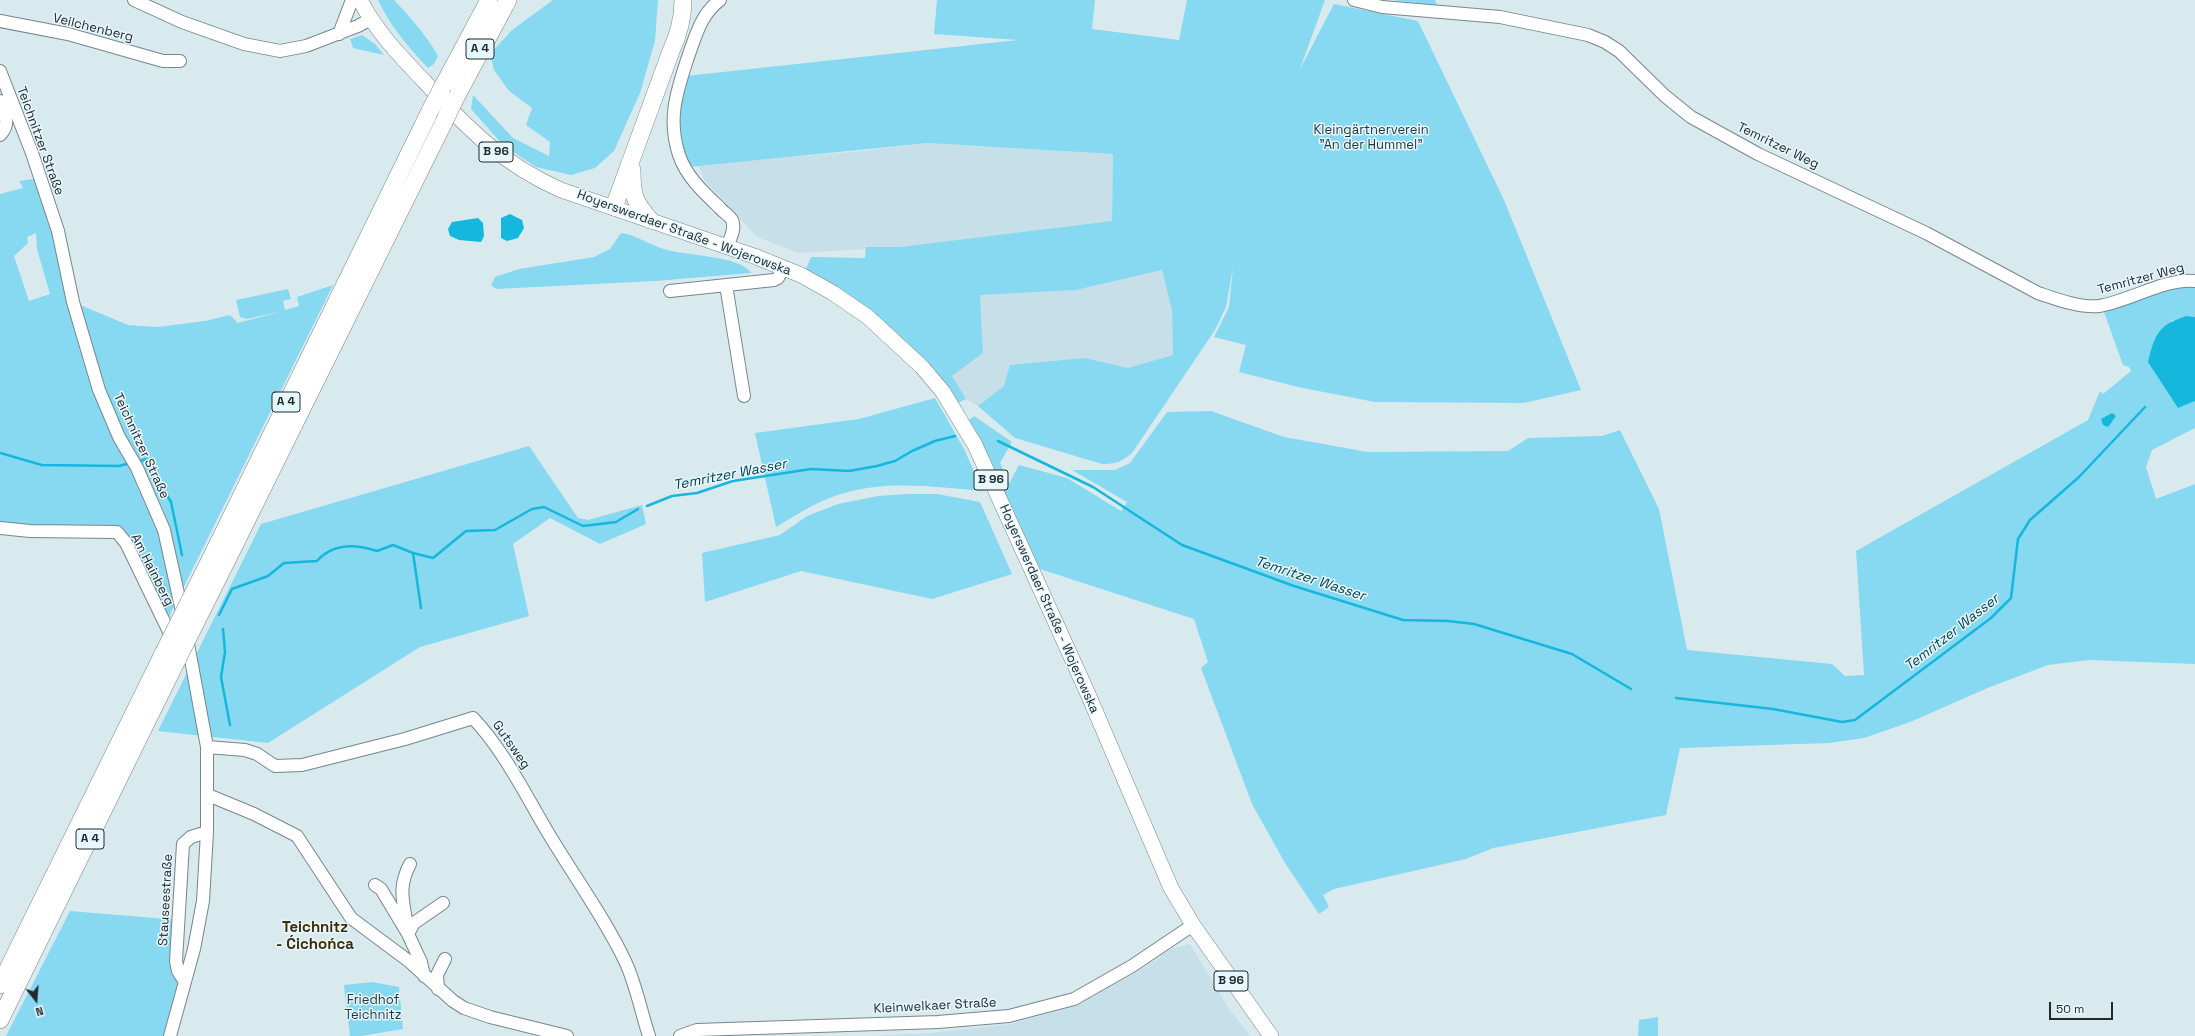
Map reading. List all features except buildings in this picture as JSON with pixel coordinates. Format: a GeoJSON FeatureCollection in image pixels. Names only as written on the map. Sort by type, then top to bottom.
{"type":"FeatureCollection","features":[{"type":"Feature","properties":{"kind":"highway","name":"A 4"},"geometry":{"type":"LineString","coordinates":[[221,555],[318,337],[360,255],[442,86],[489,0]]}},
{"type":"Feature","properties":{"kind":"highway","name":"A 4"},"geometry":{"type":"LineString","coordinates":[[0,985],[171,655],[221,555],[339,332],[455,99],[508,0]]}},
{"type":"Feature","properties":{"kind":"highway"},"geometry":{"type":"LineString","coordinates":[[671,50],[676,0]]}},
{"type":"Feature","properties":{"kind":"highway"},"geometry":{"type":"LineString","coordinates":[[614,207],[681,23],[683,0]]}},
{"type":"Feature","properties":{"kind":"highway"},"geometry":{"type":"LineString","coordinates":[[632,160],[632,192],[637,203],[650,220]]}},
{"type":"Feature","properties":{"kind":"highway","name":"A 4"},"geometry":{"type":"LineString","coordinates":[[0,1020],[171,655]]}},
{"type":"Feature","properties":{"kind":"main road","name":"Hoyerswerdaer Straße - Wojerowska"},"geometry":{"type":"LineString","coordinates":[[360,0],[371,19],[401,57],[442,101],[477,136],[505,159],[532,177],[561,190],[727,246],[784,267],[832,293],[868,316],[922,367],[951,405],[978,452],[1088,694],[1171,888],[1193,925],[1271,1036]]}},
{"type":"Feature","properties":{"kind":"street"},"geometry":{"type":"LineString","coordinates":[[134,0],[182,22],[265,49],[280,51],[306,46],[339,34],[371,19]]}},
{"type":"Feature","properties":{"kind":"street"},"geometry":{"type":"LineString","coordinates":[[339,34],[352,0]]}},
{"type":"Feature","properties":{"kind":"street"},"geometry":{"type":"LineString","coordinates":[[720,0],[709,11],[698,28],[674,103],[673,123],[676,142],[684,167],[697,185],[732,220],[733,232],[727,246]]}},
{"type":"Feature","properties":{"kind":"street","name":"Temritzer Weg"},"geometry":{"type":"LineString","coordinates":[[1354,0],[1402,10],[1500,17],[1588,35],[1605,42],[1619,51],[1665,96],[1691,117],[1758,154],[1926,233],[2044,295],[2062,301],[2098,306],[2179,281],[2195,281]]}},
{"type":"Feature","properties":{"kind":"street","name":"Veilchenberg"},"geometry":{"type":"LineString","coordinates":[[0,21],[68,34],[163,61],[180,60]]}},
{"type":"Feature","properties":{"kind":"street","name":"Teichnitzer Straße"},"geometry":{"type":"LineString","coordinates":[[0,71],[32,153],[58,231],[73,302],[99,390],[117,432],[140,475],[164,530],[196,681],[207,747]]}},
{"type":"Feature","properties":{"kind":"street","name":"Teichnitzer Straße"},"geometry":{"type":"LineString","coordinates":[[0,101],[7,120],[5,130],[0,135]]}},
{"type":"Feature","properties":{"kind":"street"},"geometry":{"type":"LineString","coordinates":[[670,291],[774,280],[778,278],[784,267]]}},
{"type":"Feature","properties":{"kind":"street"},"geometry":{"type":"LineString","coordinates":[[726,285],[744,396]]}},
{"type":"Feature","properties":{"kind":"street","name":"Am Hainberg"},"geometry":{"type":"LineString","coordinates":[[0,528],[30,531],[117,532],[126,543],[165,625],[196,681]]}},
{"type":"Feature","properties":{"kind":"street","name":"Gutsweg"},"geometry":{"type":"LineString","coordinates":[[207,747],[245,750],[257,754],[275,766],[302,765],[405,739],[473,718],[483,728],[521,783],[557,848],[609,928],[626,963],[649,1036]]}},
{"type":"Feature","properties":{"kind":"street"},"geometry":{"type":"LineString","coordinates":[[170,1036],[194,949],[203,901],[208,794],[207,747]]}},
{"type":"Feature","properties":{"kind":"street"},"geometry":{"type":"LineString","coordinates":[[208,794],[254,814],[296,836],[351,918],[410,962],[438,989],[464,1008],[515,1024],[567,1036]]}},
{"type":"Feature","properties":{"kind":"street","name":"Stauseestraße"},"geometry":{"type":"LineString","coordinates":[[185,982],[178,971],[176,961],[183,844],[191,837],[207,832]]}},
{"type":"Feature","properties":{"kind":"street"},"geometry":{"type":"LineString","coordinates":[[408,934],[401,889],[403,877],[410,864]]}},
{"type":"Feature","properties":{"kind":"street"},"geometry":{"type":"LineString","coordinates":[[375,885],[385,895],[408,934],[421,962],[424,976]]}},
{"type":"Feature","properties":{"kind":"street"},"geometry":{"type":"LineString","coordinates":[[385,895],[401,889]]}},
{"type":"Feature","properties":{"kind":"street"},"geometry":{"type":"LineString","coordinates":[[408,934],[414,923],[444,903]]}},
{"type":"Feature","properties":{"kind":"street","name":"Kleinwelkaer Straße"},"geometry":{"type":"LineString","coordinates":[[680,1036],[696,1030],[938,1022],[1009,1016],[1074,999],[1132,966],[1193,925]]}},
{"type":"Feature","properties":{"kind":"street"},"geometry":{"type":"LineString","coordinates":[[438,989],[437,975],[445,959]]}},
{"type":"Feature","properties":{"kind":"shaded area"},"geometry":{"type":"Polygon","coordinates":[[[928,143],[1113,154],[1112,221],[900,247],[798,253],[757,237],[704,180],[698,165],[851,152],[928,143]]]}},
{"type":"Feature","properties":{"kind":"shaded area"},"geometry":{"type":"Polygon","coordinates":[[[510,214],[522,220],[524,228],[518,238],[507,241],[501,238],[501,218],[510,214]]]}},
{"type":"Feature","properties":{"kind":"shaded area"},"geometry":{"type":"Polygon","coordinates":[[[478,218],[483,223],[484,236],[481,242],[459,240],[450,236],[448,229],[452,222],[478,218]]]}},
{"type":"Feature","properties":{"kind":"shaded area"},"geometry":{"type":"Polygon","coordinates":[[[1162,270],[1172,311],[1173,355],[1128,368],[1085,358],[1004,386],[978,406],[966,399],[952,376],[983,353],[980,295],[1076,290],[1162,270]]]}},
{"type":"Feature","properties":{"kind":"shaded area"},"geometry":{"type":"Polygon","coordinates":[[[2186,316],[2195,317],[2195,401],[2178,408],[2148,362],[2153,344],[2159,332],[2169,323],[2186,316]]]}},
{"type":"Feature","properties":{"kind":"shaded area"},"geometry":{"type":"Polygon","coordinates":[[[2112,413],[2116,416],[2108,427],[2103,425],[2101,419],[2112,413]]]}},
{"type":"Feature","properties":{"kind":"shaded area"},"geometry":{"type":"Polygon","coordinates":[[[1190,944],[1229,1009],[1250,1036],[869,1036],[929,1033],[1010,1024],[1076,1006],[1147,966],[1171,949],[1190,944]]]}},
{"type":"Feature","properties":{"kind":"green space"},"geometry":{"type":"Polygon","coordinates":[[[378,0],[394,0],[412,20],[429,41],[438,56],[434,64],[428,68],[414,53],[394,28],[378,0]]]}},
{"type":"Feature","properties":{"kind":"green space"},"geometry":{"type":"Polygon","coordinates":[[[553,0],[658,0],[655,41],[640,93],[614,151],[595,168],[571,175],[536,167],[503,145],[471,109],[473,95],[513,138],[549,156],[550,142],[526,125],[532,108],[509,91],[494,70],[490,54],[512,30],[553,0]]]}},
{"type":"Feature","properties":{"kind":"green space","name":"Kleingärtnerverein \"An der Hummel\""},"geometry":{"type":"Polygon","coordinates":[[[937,0],[1095,0],[1092,29],[1179,40],[1187,0],[1325,0],[1300,69],[1334,4],[1418,21],[1504,200],[1581,390],[1524,403],[1375,402],[1298,387],[1239,372],[1246,345],[1214,337],[1229,307],[1233,267],[1226,307],[1215,330],[1132,453],[1118,462],[1102,464],[1015,438],[978,406],[1004,386],[1010,365],[1085,358],[1128,368],[1173,355],[1172,311],[1162,270],[1076,290],[980,295],[983,353],[952,376],[966,399],[958,403],[805,271],[811,257],[865,258],[866,247],[900,247],[1112,221],[1113,154],[928,143],[688,167],[676,124],[686,76],[1018,40],[934,34],[937,0]]]}},
{"type":"Feature","properties":{"kind":"green space"},"geometry":{"type":"Polygon","coordinates":[[[1395,0],[1435,0],[1437,5],[1399,1],[1395,0]]]}},
{"type":"Feature","properties":{"kind":"green space"},"geometry":{"type":"Polygon","coordinates":[[[362,35],[375,44],[384,55],[353,48],[350,39],[362,35]]]}},
{"type":"Feature","properties":{"kind":"green space"},"geometry":{"type":"Polygon","coordinates":[[[40,178],[73,302],[128,325],[158,327],[205,321],[230,315],[238,323],[282,311],[247,319],[240,317],[236,300],[288,289],[291,299],[283,301],[285,310],[299,306],[297,297],[333,285],[165,625],[117,532],[0,528],[0,194],[23,188],[19,181],[40,178]],[[36,233],[27,237],[28,243],[14,256],[29,301],[50,294],[37,249],[36,233]]]}},
{"type":"Feature","properties":{"kind":"green space"},"geometry":{"type":"Polygon","coordinates":[[[621,233],[664,249],[724,259],[745,267],[751,273],[655,281],[496,289],[491,285],[495,277],[519,269],[594,257],[610,249],[621,233]]]}},
{"type":"Feature","properties":{"kind":"green space"},"geometry":{"type":"Polygon","coordinates":[[[2188,285],[2195,287],[2195,317],[2186,316],[2171,321],[2178,408],[2195,401],[2195,428],[2152,450],[2146,467],[2156,499],[2195,484],[2195,664],[2089,660],[2048,665],[1990,687],[1910,722],[1864,738],[1829,743],[1680,748],[1666,815],[1493,848],[1466,859],[1334,889],[1323,895],[1329,907],[1319,914],[1285,863],[1252,804],[1201,668],[1208,662],[1194,619],[1040,569],[969,420],[974,416],[1012,442],[1000,463],[1009,484],[1019,465],[1067,478],[1121,511],[1127,502],[1072,470],[1115,470],[1130,463],[1167,412],[1211,411],[1284,437],[1368,452],[1508,451],[1528,438],[1602,436],[1620,430],[1659,509],[1687,650],[1832,664],[1845,676],[1864,675],[1856,551],[2088,420],[2100,391],[2103,394],[2131,371],[2129,367],[2123,365],[2104,312],[2108,308],[2188,285]]]}},
{"type":"Feature","properties":{"kind":"green space"},"geometry":{"type":"Polygon","coordinates":[[[935,398],[964,449],[983,491],[927,486],[871,487],[827,499],[776,527],[755,433],[859,419],[935,398]]]}},
{"type":"Feature","properties":{"kind":"green space"},"geometry":{"type":"Polygon","coordinates":[[[529,446],[578,518],[588,520],[642,505],[646,524],[600,544],[550,518],[513,544],[529,616],[420,647],[268,743],[158,731],[261,524],[529,446]]]}},
{"type":"Feature","properties":{"kind":"green space"},"geometry":{"type":"Polygon","coordinates":[[[937,494],[980,502],[1012,574],[932,599],[801,571],[705,602],[702,553],[780,535],[807,516],[838,504],[878,496],[937,494]]]}},
{"type":"Feature","properties":{"kind":"green space"},"geometry":{"type":"Polygon","coordinates":[[[70,911],[178,920],[176,961],[185,982],[164,1036],[6,1036],[70,911]]]}},
{"type":"Feature","properties":{"kind":"green space","name":"Friedhof Teichnitz"},"geometry":{"type":"Polygon","coordinates":[[[372,982],[399,987],[403,1029],[361,1036],[350,1036],[344,985],[372,982]]]}},
{"type":"Feature","properties":{"kind":"green space"},"geometry":{"type":"Polygon","coordinates":[[[1658,1017],[1658,1036],[1638,1036],[1639,1020],[1658,1017]]]}},
{"type":"Feature","properties":{"kind":"waterway","name":"Temritzer Wasser"},"geometry":{"type":"LineString","coordinates":[[1676,698],[1773,709],[1842,722],[1855,720],[1991,618],[2011,598],[2018,539],[2030,520],[2079,477],[2145,407]]}},
{"type":"Feature","properties":{"kind":"waterway","name":"Temritzer Wasser"},"geometry":{"type":"LineString","coordinates":[[647,506],[672,496],[697,493],[733,481],[811,469],[849,471],[877,466],[895,461],[912,451],[935,441],[955,436]]}},
{"type":"Feature","properties":{"kind":"waterway","name":"Temritzer Wasser"},"geometry":{"type":"LineString","coordinates":[[998,441],[1093,487],[1182,545],[1294,586],[1403,620],[1448,621],[1474,624],[1572,654],[1631,689]]}},
{"type":"Feature","properties":{"kind":"waterway","name":"Temritzer Wasser"},"geometry":{"type":"LineString","coordinates":[[0,453],[42,465],[119,466],[130,463]]}},
{"type":"Feature","properties":{"kind":"waterway","name":"Temritzer Wasser"},"geometry":{"type":"LineString","coordinates":[[137,462],[147,459],[156,469],[161,485],[171,502],[182,555]]}},
{"type":"Feature","properties":{"kind":"waterway","name":"Temritzer Wasser"},"geometry":{"type":"LineString","coordinates":[[219,615],[232,589],[268,576],[284,563],[317,561],[323,555],[337,548],[353,546],[377,551],[393,545],[413,553],[433,558],[466,531],[495,530],[532,509],[544,507],[583,526],[616,522],[638,509]]}},
{"type":"Feature","properties":{"kind":"waterway"},"geometry":{"type":"LineString","coordinates":[[413,553],[421,608]]}},
{"type":"Feature","properties":{"kind":"waterway"},"geometry":{"type":"LineString","coordinates":[[223,629],[225,652],[221,677],[230,725]]}},
{"type":"Feature","properties":{"kind":"district","name":"Teichnitz - Ćichońca"},"geometry":{"type":"Point","coordinates":[315,936]}}]}
